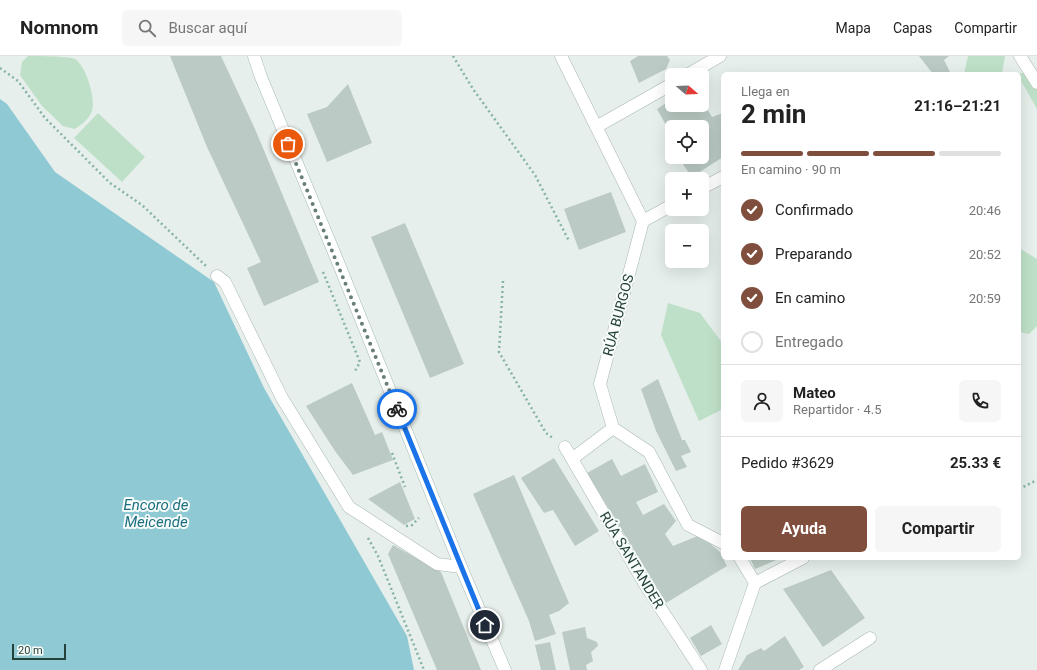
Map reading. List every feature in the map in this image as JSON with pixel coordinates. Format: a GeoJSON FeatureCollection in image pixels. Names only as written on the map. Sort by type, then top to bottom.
{"type":"FeatureCollection","features":[{"type":"Feature","properties":{"kind":"street"},"geometry":{"type":"LineString","coordinates":[[254,56],[261,77],[341,269],[461,567],[505,670]]}},
{"type":"Feature","properties":{"kind":"street"},"geometry":{"type":"LineString","coordinates":[[561,56],[643,221],[665,209]]}},
{"type":"Feature","properties":{"kind":"street"},"geometry":{"type":"LineString","coordinates":[[699,68],[720,56]]}},
{"type":"Feature","properties":{"kind":"street"},"geometry":{"type":"LineString","coordinates":[[1020,56],[1037,84]]}},
{"type":"Feature","properties":{"kind":"street"},"geometry":{"type":"LineString","coordinates":[[596,127],[665,88]]}},
{"type":"Feature","properties":{"kind":"street"},"geometry":{"type":"LineString","coordinates":[[709,184],[721,178]]}},
{"type":"Feature","properties":{"kind":"street","name":"RÚA BURGOS"},"geometry":{"type":"LineString","coordinates":[[613,428],[600,384],[643,221]]}},
{"type":"Feature","properties":{"kind":"street"},"geometry":{"type":"LineString","coordinates":[[217,276],[225,282],[282,398],[349,507],[407,546],[437,564],[461,567]]}},
{"type":"Feature","properties":{"kind":"street"},"geometry":{"type":"LineString","coordinates":[[572,459],[613,428],[649,452],[688,525],[721,542]]}},
{"type":"Feature","properties":{"kind":"street","name":"RÚA SANTANDER"},"geometry":{"type":"LineString","coordinates":[[565,447],[646,586],[701,670]]}},
{"type":"Feature","properties":{"kind":"street"},"geometry":{"type":"LineString","coordinates":[[741,560],[755,583]]}},
{"type":"Feature","properties":{"kind":"street"},"geometry":{"type":"LineString","coordinates":[[725,670],[755,583],[799,560]]}},
{"type":"Feature","properties":{"kind":"street"},"geometry":{"type":"LineString","coordinates":[[820,670],[870,638]]}},
{"type":"Feature","properties":{"kind":"path"},"geometry":{"type":"LineString","coordinates":[[454,56],[473,89],[535,175],[569,241]]}},
{"type":"Feature","properties":{"kind":"path"},"geometry":{"type":"LineString","coordinates":[[0,68],[18,81],[45,118],[110,183],[142,205],[217,276]]}},
{"type":"Feature","properties":{"kind":"path"},"geometry":{"type":"LineString","coordinates":[[323,272],[360,362],[354,373]]}},
{"type":"Feature","properties":{"kind":"path"},"geometry":{"type":"LineString","coordinates":[[503,281],[499,352],[546,433],[565,447]]}},
{"type":"Feature","properties":{"kind":"path"},"geometry":{"type":"LineString","coordinates":[[392,453],[405,487]]}},
{"type":"Feature","properties":{"kind":"path"},"geometry":{"type":"LineString","coordinates":[[1021,488],[1037,480]]}},
{"type":"Feature","properties":{"kind":"path"},"geometry":{"type":"LineString","coordinates":[[404,526],[412,525],[419,518]]}},
{"type":"Feature","properties":{"kind":"path"},"geometry":{"type":"LineString","coordinates":[[364,532],[378,556],[424,670]]}},
{"type":"Feature","properties":{"kind":"green space"},"geometry":{"type":"Polygon","coordinates":[[[28,56],[71,58],[75,59],[83,68],[89,83],[93,98],[93,105],[89,116],[75,129],[63,126],[42,106],[20,75],[22,62],[28,56]]]}},
{"type":"Feature","properties":{"kind":"green space"},"geometry":{"type":"Polygon","coordinates":[[[968,56],[1005,56],[1002,72],[964,72],[968,56]]]}},
{"type":"Feature","properties":{"kind":"green space"},"geometry":{"type":"Polygon","coordinates":[[[1037,71],[1037,109],[1021,81],[1021,73],[1037,71]]]}},
{"type":"Feature","properties":{"kind":"green space"},"geometry":{"type":"Polygon","coordinates":[[[98,113],[145,157],[122,182],[74,138],[98,113]]]}},
{"type":"Feature","properties":{"kind":"green space"},"geometry":{"type":"Polygon","coordinates":[[[1021,249],[1037,259],[1037,326],[1029,334],[1021,332],[1021,249]]]}},
{"type":"Feature","properties":{"kind":"green space"},"geometry":{"type":"Polygon","coordinates":[[[668,303],[700,313],[721,341],[721,410],[699,421],[661,335],[668,303]]]}},
{"type":"Feature","properties":{"kind":"water","name":"Encoro de Meicende"},"geometry":{"type":"Polygon","coordinates":[[[0,99],[7,104],[55,172],[214,282],[264,388],[407,636],[414,670],[0,670],[0,99]]]}},
{"type":"Feature","properties":{"kind":"building"},"geometry":{"type":"Polygon","coordinates":[[[170,56],[221,56],[255,129],[319,282],[264,306],[247,268],[261,262],[207,147],[170,56]]]}},
{"type":"Feature","properties":{"kind":"building"},"geometry":{"type":"Polygon","coordinates":[[[638,56],[667,56],[670,60],[665,70],[639,83],[630,61],[638,56]]]}},
{"type":"Feature","properties":{"kind":"building"},"geometry":{"type":"Polygon","coordinates":[[[919,56],[949,56],[944,60],[950,72],[931,72],[919,56]]]}},
{"type":"Feature","properties":{"kind":"building"},"geometry":{"type":"Polygon","coordinates":[[[348,84],[372,143],[327,162],[307,114],[327,107],[348,84]]]}},
{"type":"Feature","properties":{"kind":"building"},"geometry":{"type":"Polygon","coordinates":[[[665,104],[665,112],[709,112],[712,117],[721,114],[721,158],[700,172],[688,172],[683,164],[709,164],[709,120],[665,120],[665,123],[657,109],[665,104]]]}},
{"type":"Feature","properties":{"kind":"building"},"geometry":{"type":"Polygon","coordinates":[[[611,192],[626,232],[579,250],[564,209],[611,192]]]}},
{"type":"Feature","properties":{"kind":"building"},"geometry":{"type":"Polygon","coordinates":[[[405,223],[464,364],[430,378],[371,237],[405,223]]]}},
{"type":"Feature","properties":{"kind":"building"},"geometry":{"type":"Polygon","coordinates":[[[658,379],[682,440],[685,440],[691,452],[681,456],[687,467],[676,471],[656,431],[641,389],[658,379]]]}},
{"type":"Feature","properties":{"kind":"building"},"geometry":{"type":"Polygon","coordinates":[[[352,383],[375,435],[382,432],[393,460],[353,475],[335,451],[306,406],[352,383]]]}},
{"type":"Feature","properties":{"kind":"building"},"geometry":{"type":"Polygon","coordinates":[[[554,458],[599,531],[575,546],[553,510],[544,513],[521,478],[554,458]]]}},
{"type":"Feature","properties":{"kind":"building"},"geometry":{"type":"Polygon","coordinates":[[[612,459],[621,476],[645,464],[658,492],[636,502],[643,515],[664,504],[676,521],[665,534],[673,546],[700,535],[720,552],[721,560],[724,560],[727,566],[666,603],[587,473],[612,459]]]}},
{"type":"Feature","properties":{"kind":"building"},"geometry":{"type":"Polygon","coordinates":[[[514,475],[569,603],[559,611],[549,615],[556,634],[535,641],[529,621],[473,494],[514,475]]]}},
{"type":"Feature","properties":{"kind":"building"},"geometry":{"type":"Polygon","coordinates":[[[400,482],[415,519],[404,525],[368,499],[400,482]]]}},
{"type":"Feature","properties":{"kind":"building"},"geometry":{"type":"Polygon","coordinates":[[[393,545],[441,572],[481,670],[437,670],[388,554],[393,545]]]}},
{"type":"Feature","properties":{"kind":"building"},"geometry":{"type":"Polygon","coordinates":[[[751,560],[776,560],[755,569],[751,560]]]}},
{"type":"Feature","properties":{"kind":"building"},"geometry":{"type":"Polygon","coordinates":[[[831,570],[865,618],[823,647],[783,589],[831,570]]]}},
{"type":"Feature","properties":{"kind":"building"},"geometry":{"type":"Polygon","coordinates":[[[711,625],[722,644],[701,656],[690,638],[711,625]]]}},
{"type":"Feature","properties":{"kind":"building"},"geometry":{"type":"Polygon","coordinates":[[[585,627],[587,638],[597,642],[598,646],[591,652],[593,661],[586,665],[587,670],[570,670],[562,632],[585,627]]]}},
{"type":"Feature","properties":{"kind":"building"},"geometry":{"type":"Polygon","coordinates":[[[785,636],[804,667],[799,670],[738,670],[747,655],[761,648],[764,651],[785,636]]]}},
{"type":"Feature","properties":{"kind":"building"},"geometry":{"type":"Polygon","coordinates":[[[550,642],[556,670],[541,670],[535,645],[550,642]]]}},
{"type":"Feature","properties":{"kind":"way so far"},"geometry":{"type":"LineString","coordinates":[[288,144],[338,262],[397,409]]}},
{"type":"Feature","properties":{"kind":"route"},"geometry":{"type":"LineString","coordinates":[[397,409],[485,625]]}}]}
